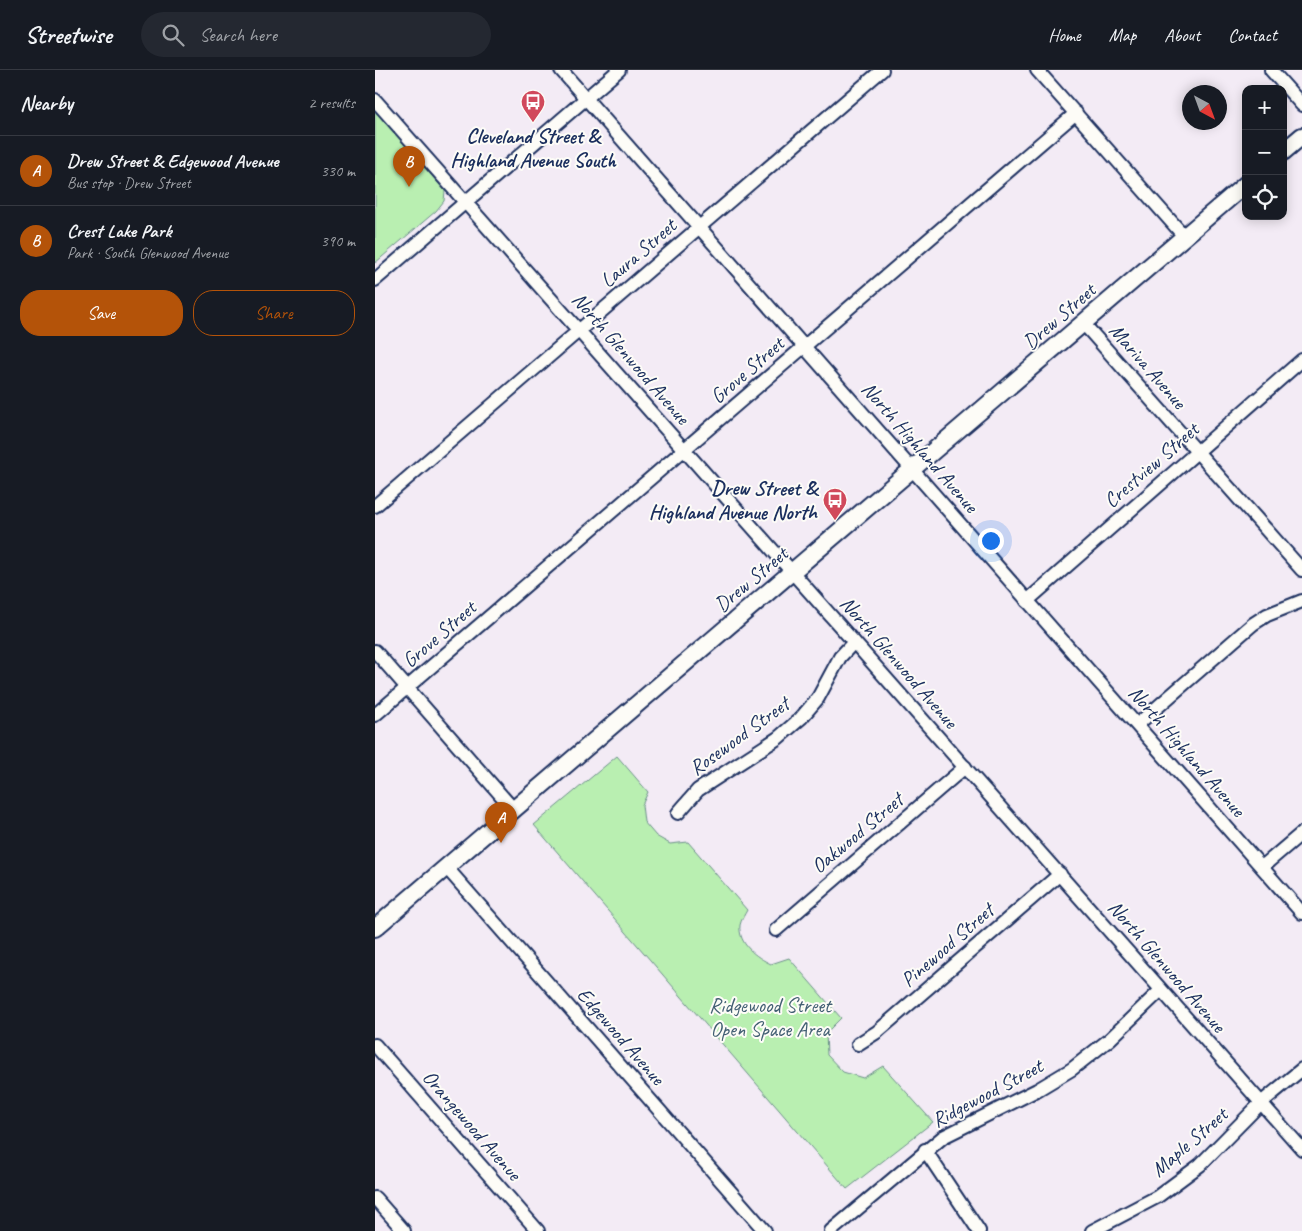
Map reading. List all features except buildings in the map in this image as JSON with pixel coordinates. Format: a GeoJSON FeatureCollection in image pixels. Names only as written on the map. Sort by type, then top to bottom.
{"type":"FeatureCollection","features":[{"type":"Feature","properties":{"kind":"main road"},"geometry":{"type":"LineString","coordinates":[[1287,149],[1302,136]]}},
{"type":"Feature","properties":{"kind":"main road","name":"Drew Street"},"geometry":{"type":"LineString","coordinates":[[375,928],[1242,187]]}},
{"type":"Feature","properties":{"kind":"street","name":"North Highland Avenue"},"geometry":{"type":"LineString","coordinates":[[561,70],[1027,601],[1138,724],[1302,913]]}},
{"type":"Feature","properties":{"kind":"street"},"geometry":{"type":"LineString","coordinates":[[375,280],[619,70]]}},
{"type":"Feature","properties":{"kind":"street","name":"Laura Street"},"geometry":{"type":"LineString","coordinates":[[375,506],[882,70]]}},
{"type":"Feature","properties":{"kind":"street"},"geometry":{"type":"LineString","coordinates":[[1037,70],[1184,236]]}},
{"type":"Feature","properties":{"kind":"street"},"geometry":{"type":"LineString","coordinates":[[1271,70],[1302,106]]}},
{"type":"Feature","properties":{"kind":"street","name":"North Glenwood Avenue"},"geometry":{"type":"LineString","coordinates":[[375,100],[580,329],[1302,1149]]}},
{"type":"Feature","properties":{"kind":"street","name":"Grove Street"},"geometry":{"type":"LineString","coordinates":[[375,715],[1076,113]]}},
{"type":"Feature","properties":{"kind":"street","name":"Mariva Avenue"},"geometry":{"type":"LineString","coordinates":[[1083,322],[1302,570]]}},
{"type":"Feature","properties":{"kind":"street","name":"Crestview Street"},"geometry":{"type":"LineString","coordinates":[[1027,601],[1302,360]]}},
{"type":"Feature","properties":{"kind":"street"},"geometry":{"type":"LineString","coordinates":[[1138,724],[1253,624],[1267,615],[1302,601]]}},
{"type":"Feature","properties":{"kind":"street","name":"Rosewood Street"},"geometry":{"type":"LineString","coordinates":[[678,813],[698,790],[778,738],[801,718],[818,698],[840,657],[854,642]]}},
{"type":"Feature","properties":{"kind":"street"},"geometry":{"type":"LineString","coordinates":[[375,652],[514,810]]}},
{"type":"Feature","properties":{"kind":"street","name":"Oakwood Street"},"geometry":{"type":"LineString","coordinates":[[776,930],[965,767]]}},
{"type":"Feature","properties":{"kind":"street"},"geometry":{"type":"LineString","coordinates":[[1262,867],[1302,833]]}},
{"type":"Feature","properties":{"kind":"street","name":"Edgewood Avenue"},"geometry":{"type":"LineString","coordinates":[[446,868],[765,1231]]}},
{"type":"Feature","properties":{"kind":"street","name":"Pinewood Street"},"geometry":{"type":"LineString","coordinates":[[858,1044],[877,1032],[1059,874]]}},
{"type":"Feature","properties":{"kind":"street","name":"Ridgewood Street"},"geometry":{"type":"LineString","coordinates":[[831,1231],[925,1150],[943,1138],[1037,1090],[1072,1069],[1110,1039],[1161,990]]}},
{"type":"Feature","properties":{"kind":"street","name":"Orangewood Avenue"},"geometry":{"type":"LineString","coordinates":[[375,1044],[538,1231]]}},
{"type":"Feature","properties":{"kind":"street","name":"Maple Street"},"geometry":{"type":"LineString","coordinates":[[1092,1231],[1157,1197],[1200,1165],[1261,1103],[1302,1069]]}},
{"type":"Feature","properties":{"kind":"street"},"geometry":{"type":"LineString","coordinates":[[925,1150],[979,1231]]}},
{"type":"Feature","properties":{"kind":"street"},"geometry":{"type":"LineString","coordinates":[[375,1198],[404,1231]]}},
{"type":"Feature","properties":{"kind":"green space"},"geometry":{"type":"Polygon","coordinates":[[[375,110],[445,191],[444,201],[436,211],[375,263],[375,110]]]}},
{"type":"Feature","properties":{"kind":"green space","name":"Ridgewood Street Open Space Area"},"geometry":{"type":"Polygon","coordinates":[[[617,756],[648,792],[642,805],[644,822],[656,836],[670,844],[688,842],[747,910],[740,925],[740,932],[749,949],[771,964],[789,958],[841,1018],[826,1033],[827,1055],[843,1072],[863,1078],[883,1066],[933,1122],[847,1189],[534,825],[617,756]]]}},
{"type":"Feature","properties":{"kind":"place","name":"Cleveland Street & Highland Avenue South"},"geometry":{"type":"Point","coordinates":[533,123]}},
{"type":"Feature","properties":{"kind":"place","name":"Crest Lake Park"},"geometry":{"type":"Point","coordinates":[409,187]}},
{"type":"Feature","properties":{"kind":"place","name":"Drew Street & Highland Avenue North"},"geometry":{"type":"Point","coordinates":[835,521]}},
{"type":"Feature","properties":{"kind":"place","name":"Drew Street & Edgewood Avenue"},"geometry":{"type":"Point","coordinates":[501,843]}}]}
